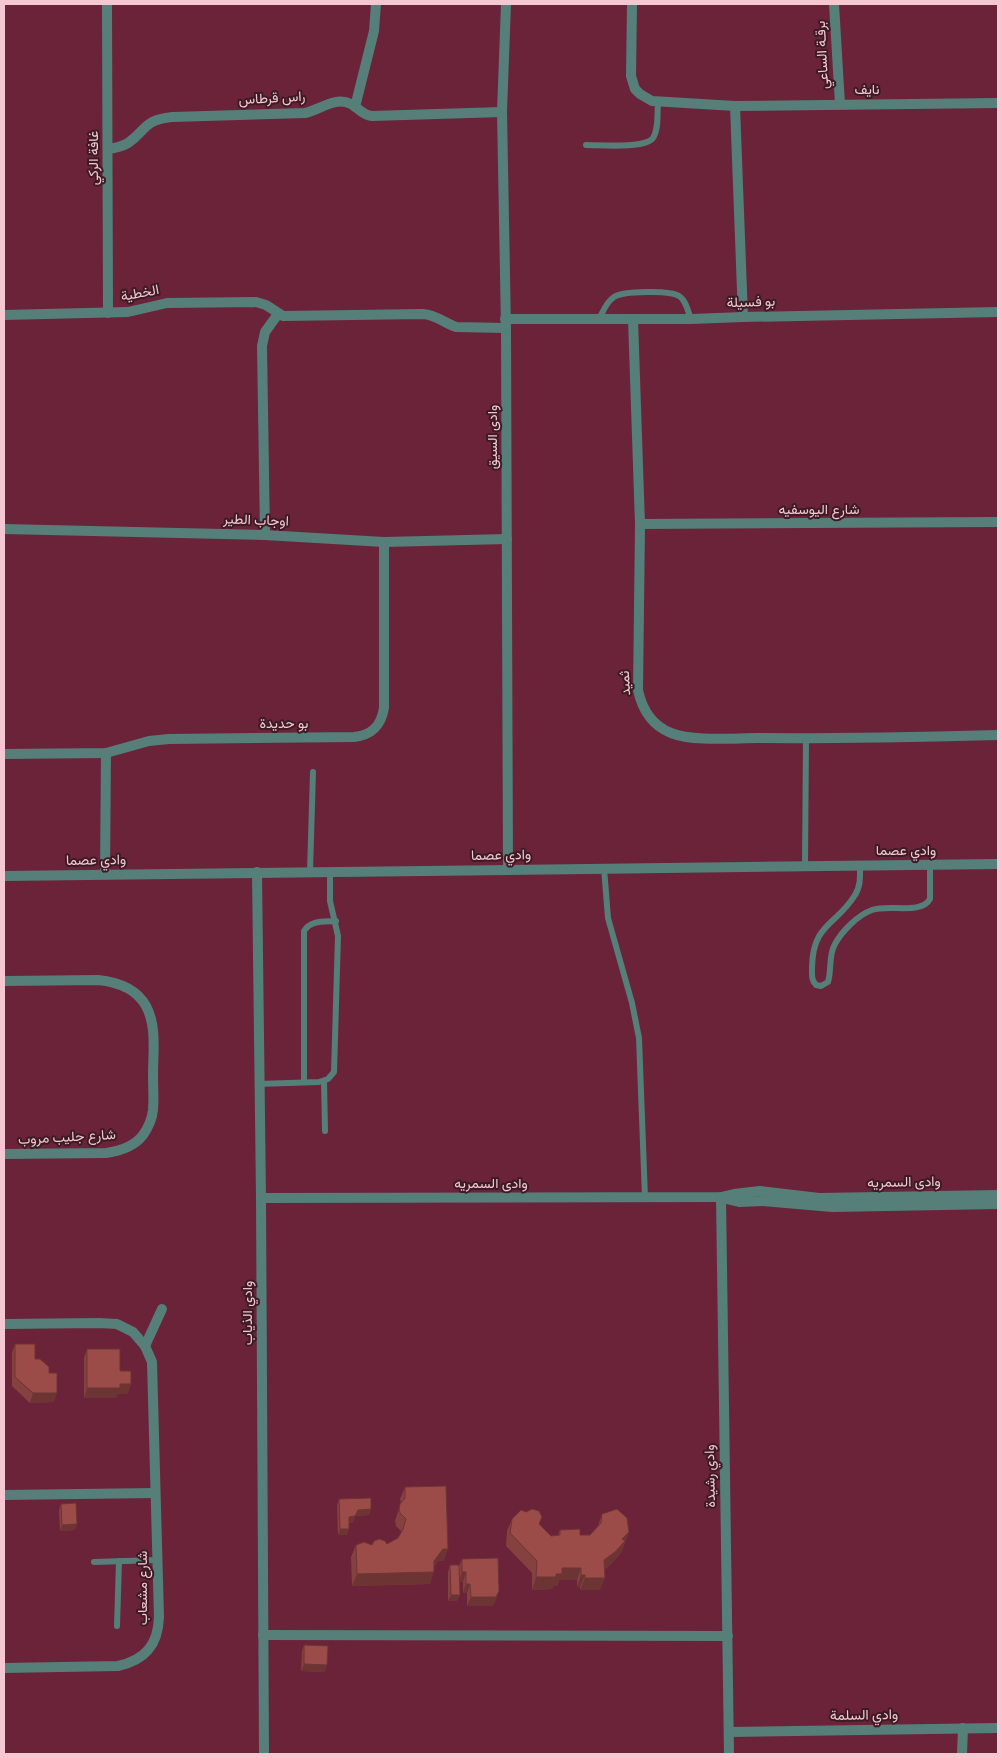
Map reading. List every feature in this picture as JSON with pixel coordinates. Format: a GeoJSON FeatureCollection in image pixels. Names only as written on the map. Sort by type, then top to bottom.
{"type":"FeatureCollection","features":[{"type":"Feature","properties":{"kind":"street","name":"غافة الركي"},"geometry":{"type":"LineString","coordinates":[[107,4],[108,313]]}},
{"type":"Feature","properties":{"kind":"street"},"geometry":{"type":"LineString","coordinates":[[355,107],[374,31],[376,4]]}},
{"type":"Feature","properties":{"kind":"street","name":"وادى السيق"},"geometry":{"type":"LineString","coordinates":[[506,4],[502,112],[506,324],[508,869]]}},
{"type":"Feature","properties":{"kind":"street","name":"نايف"},"geometry":{"type":"LineString","coordinates":[[632,4],[632,83],[645,98],[658,103],[735,106],[998,103]]}},
{"type":"Feature","properties":{"kind":"street","name":"برقـة الساعي"},"geometry":{"type":"LineString","coordinates":[[834,4],[840,104]]}},
{"type":"Feature","properties":{"kind":"street","name":"راس قرطاس"},"geometry":{"type":"LineString","coordinates":[[108,149],[128,143],[149,123],[162,118],[305,114],[325,104],[338,102],[347,103],[362,113],[372,116],[502,112]]}},
{"type":"Feature","properties":{"kind":"street"},"geometry":{"type":"LineString","coordinates":[[735,106],[743,317]]}},
{"type":"Feature","properties":{"kind":"street","name":"الخطية"},"geometry":{"type":"LineString","coordinates":[[4,315],[134,312],[167,303],[256,302],[266,305],[278,314],[288,317],[423,314],[438,317],[449,325],[456,327],[506,324]]}},
{"type":"Feature","properties":{"kind":"street","name":"بو فسيلة"},"geometry":{"type":"LineString","coordinates":[[506,324],[633,319],[998,312]]}},
{"type":"Feature","properties":{"kind":"street"},"geometry":{"type":"LineString","coordinates":[[265,535],[262,346],[268,325],[278,314]]}},
{"type":"Feature","properties":{"kind":"street","name":"ثميد"},"geometry":{"type":"LineString","coordinates":[[633,319],[640,524],[638,690],[641,703],[647,715],[662,729],[691,737],[998,736]]}},
{"type":"Feature","properties":{"kind":"street","name":"شارع اليوسفيه"},"geometry":{"type":"LineString","coordinates":[[640,524],[998,522]]}},
{"type":"Feature","properties":{"kind":"street","name":"اوجاب الطير"},"geometry":{"type":"LineString","coordinates":[[4,529],[265,535],[384,542],[507,539]]}},
{"type":"Feature","properties":{"kind":"street","name":"بو حديدة"},"geometry":{"type":"LineString","coordinates":[[4,754],[106,753],[149,741],[169,739],[354,737],[368,734],[374,730],[382,718],[384,708],[384,542]]}},
{"type":"Feature","properties":{"kind":"street"},"geometry":{"type":"LineString","coordinates":[[105,874],[106,753]]}},
{"type":"Feature","properties":{"kind":"street","name":"وادي عصما"},"geometry":{"type":"LineString","coordinates":[[4,876],[998,864]]}},
{"type":"Feature","properties":{"kind":"street","name":"وادي الذياب"},"geometry":{"type":"LineString","coordinates":[[257,872],[264,1754]]}},
{"type":"Feature","properties":{"kind":"street","name":"شارع جليب مروب"},"geometry":{"type":"LineString","coordinates":[[4,981],[112,981],[126,986],[138,995],[146,1006],[152,1020],[153,1034],[152,1111],[149,1124],[142,1136],[132,1145],[119,1151],[106,1153],[4,1154]]}},
{"type":"Feature","properties":{"kind":"street","name":"وادى السمريه"},"geometry":{"type":"LineString","coordinates":[[261,1198],[721,1197],[760,1191],[819,1198],[998,1195]]}},
{"type":"Feature","properties":{"kind":"street","name":"وادى السمريه"},"geometry":{"type":"LineString","coordinates":[[721,1197],[739,1202],[763,1201],[832,1207],[998,1204]]}},
{"type":"Feature","properties":{"kind":"street","name":"وادي رشيدة"},"geometry":{"type":"LineString","coordinates":[[721,1197],[729,1754]]}},
{"type":"Feature","properties":{"kind":"street"},"geometry":{"type":"LineString","coordinates":[[145,1346],[162,1309]]}},
{"type":"Feature","properties":{"kind":"street","name":"شارع مشعاب"},"geometry":{"type":"LineString","coordinates":[[4,1324],[116,1324],[133,1332],[145,1346],[152,1362],[158,1628],[155,1640],[148,1650],[140,1658],[129,1664],[118,1666],[4,1668]]}},
{"type":"Feature","properties":{"kind":"street"},"geometry":{"type":"LineString","coordinates":[[4,1495],[155,1493]]}},
{"type":"Feature","properties":{"kind":"street"},"geometry":{"type":"LineString","coordinates":[[263,1635],[728,1636]]}},
{"type":"Feature","properties":{"kind":"street"},"geometry":{"type":"LineString","coordinates":[[962,1754],[963,1728]]}},
{"type":"Feature","properties":{"kind":"street","name":"وادي السلمة"},"geometry":{"type":"LineString","coordinates":[[729,1732],[998,1728]]}},
{"type":"Feature","properties":{"kind":"lane"},"geometry":{"type":"LineString","coordinates":[[586,145],[640,144],[649,141],[655,134],[658,103]]}},
{"type":"Feature","properties":{"kind":"lane"},"geometry":{"type":"LineString","coordinates":[[599,320],[610,301],[620,294],[626,293],[677,294],[683,300],[691,319]]}},
{"type":"Feature","properties":{"kind":"lane"},"geometry":{"type":"LineString","coordinates":[[805,866],[806,738]]}},
{"type":"Feature","properties":{"kind":"lane"},"geometry":{"type":"LineString","coordinates":[[310,871],[313,772]]}},
{"type":"Feature","properties":{"kind":"lane"},"geometry":{"type":"LineString","coordinates":[[860,865],[860,883],[855,896],[821,932],[814,945],[812,952],[812,978],[816,985],[821,986],[828,982],[830,958],[837,940],[864,913],[883,908],[919,907],[928,903],[930,899],[930,864]]}},
{"type":"Feature","properties":{"kind":"lane"},"geometry":{"type":"LineString","coordinates":[[604,868],[606,905],[611,932],[632,1002],[639,1038],[645,1198]]}},
{"type":"Feature","properties":{"kind":"lane"},"geometry":{"type":"LineString","coordinates":[[258,1084],[324,1081],[332,1076],[335,1067],[338,936],[330,901],[330,871]]}},
{"type":"Feature","properties":{"kind":"lane"},"geometry":{"type":"LineString","coordinates":[[304,1082],[304,931],[314,922],[336,921]]}},
{"type":"Feature","properties":{"kind":"lane"},"geometry":{"type":"LineString","coordinates":[[324,1081],[326,1131]]}},
{"type":"Feature","properties":{"kind":"lane"},"geometry":{"type":"LineString","coordinates":[[94,1562],[157,1560]]}},
{"type":"Feature","properties":{"kind":"lane"},"geometry":{"type":"LineString","coordinates":[[118,1561],[118,1626]]}},
{"type":"Feature","properties":{"kind":"building"},"geometry":{"type":"Polygon","coordinates":[[[15,1344],[35,1344],[35,1359],[40,1359],[49,1367],[49,1373],[57,1373],[57,1393],[33,1393],[15,1377],[15,1344]]]}},
{"type":"Feature","properties":{"kind":"building"},"geometry":{"type":"Polygon","coordinates":[[[87,1349],[120,1349],[120,1371],[131,1371],[131,1384],[120,1384],[120,1388],[87,1388],[87,1349]]]}},
{"type":"Feature","properties":{"kind":"building"},"geometry":{"type":"Polygon","coordinates":[[[446,1486],[448,1549],[443,1549],[434,1561],[434,1572],[357,1574],[356,1545],[364,1542],[372,1545],[374,1541],[379,1539],[387,1544],[398,1538],[403,1529],[406,1519],[399,1509],[400,1504],[405,1498],[405,1487],[446,1486]]]}},
{"type":"Feature","properties":{"kind":"building"},"geometry":{"type":"Polygon","coordinates":[[[371,1498],[371,1509],[358,1510],[355,1516],[349,1517],[349,1529],[340,1529],[339,1499],[371,1498]]]}},
{"type":"Feature","properties":{"kind":"building"},"geometry":{"type":"Polygon","coordinates":[[[76,1503],[77,1524],[62,1525],[61,1504],[76,1503]]]}},
{"type":"Feature","properties":{"kind":"building"},"geometry":{"type":"Polygon","coordinates":[[[532,1509],[539,1511],[542,1517],[539,1524],[551,1536],[560,1535],[560,1530],[580,1529],[580,1535],[590,1535],[601,1523],[602,1514],[617,1509],[627,1518],[629,1532],[622,1539],[625,1541],[604,1560],[605,1578],[585,1578],[585,1575],[581,1575],[581,1568],[562,1568],[562,1574],[556,1574],[556,1577],[536,1577],[537,1561],[510,1533],[512,1519],[521,1510],[526,1512],[532,1509]]]}},
{"type":"Feature","properties":{"kind":"building"},"geometry":{"type":"Polygon","coordinates":[[[498,1558],[499,1591],[496,1597],[471,1597],[470,1584],[466,1584],[466,1572],[462,1572],[462,1559],[498,1558]]]}},
{"type":"Feature","properties":{"kind":"building"},"geometry":{"type":"Polygon","coordinates":[[[450,1565],[459,1565],[460,1595],[451,1595],[450,1565]]]}},
{"type":"Feature","properties":{"kind":"building"},"geometry":{"type":"Polygon","coordinates":[[[304,1645],[328,1646],[327,1665],[304,1664],[304,1645]]]}}]}
